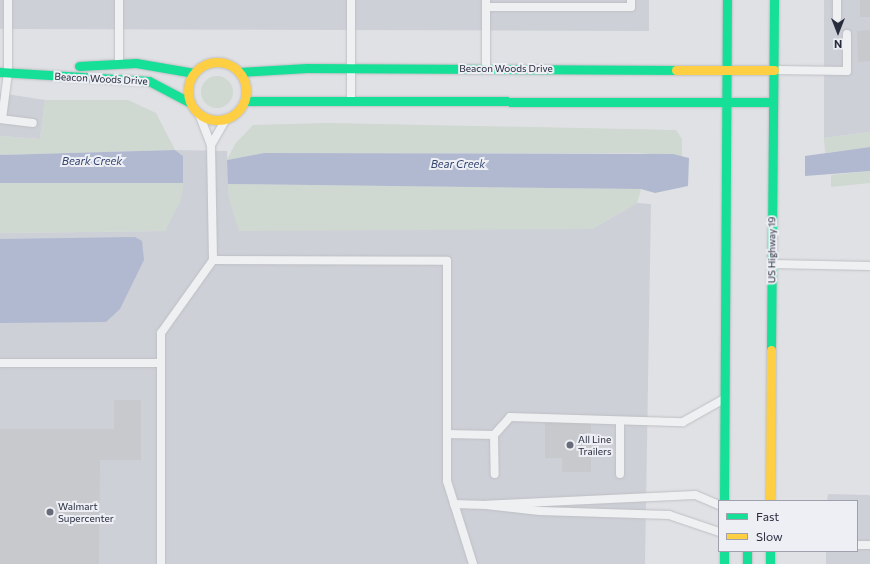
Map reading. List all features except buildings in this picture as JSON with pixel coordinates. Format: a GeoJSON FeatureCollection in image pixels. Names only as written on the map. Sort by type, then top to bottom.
{"type":"FeatureCollection","features":[{"type":"Feature","properties":{"kind":"main road"},"geometry":{"type":"LineString","coordinates":[[724,500],[727,0]]}},
{"type":"Feature","properties":{"kind":"main road","name":"US Highway 19"},"geometry":{"type":"LineString","coordinates":[[770,500],[774,0]]}},
{"type":"Feature","properties":{"kind":"main road","name":"Beacon Woods Drive"},"geometry":{"type":"LineString","coordinates":[[4,72],[119,63],[168,67],[194,73],[205,65],[218,62],[239,72],[351,68],[774,70]]}},
{"type":"Feature","properties":{"kind":"main road","name":"Beacon Woods Drive"},"geometry":{"type":"LineString","coordinates":[[4,72],[119,80],[162,85],[189,102],[199,114]]}},
{"type":"Feature","properties":{"kind":"main road"},"geometry":{"type":"LineString","coordinates":[[239,72],[245,83],[245,101]]}},
{"type":"Feature","properties":{"kind":"main road"},"geometry":{"type":"LineString","coordinates":[[189,102],[187,90],[194,73]]}},
{"type":"Feature","properties":{"kind":"main road"},"geometry":{"type":"LineString","coordinates":[[199,114],[212,120],[226,120],[245,101],[351,100],[773,102]]}},
{"type":"Feature","properties":{"kind":"main road"},"geometry":{"type":"LineString","coordinates":[[724,552],[724,564]]}},
{"type":"Feature","properties":{"kind":"main road"},"geometry":{"type":"LineString","coordinates":[[747,552],[747,564]]}},
{"type":"Feature","properties":{"kind":"main road"},"geometry":{"type":"LineString","coordinates":[[770,552],[770,564]]}},
{"type":"Feature","properties":{"kind":"lane"},"geometry":{"type":"LineString","coordinates":[[8,0],[1,119],[33,124]]}},
{"type":"Feature","properties":{"kind":"lane"},"geometry":{"type":"LineString","coordinates":[[119,0],[119,80]]}},
{"type":"Feature","properties":{"kind":"lane"},"geometry":{"type":"LineString","coordinates":[[351,0],[351,100]]}},
{"type":"Feature","properties":{"kind":"lane"},"geometry":{"type":"LineString","coordinates":[[486,69],[486,3],[631,7],[631,0]]}},
{"type":"Feature","properties":{"kind":"lane"},"geometry":{"type":"LineString","coordinates":[[837,18],[838,0]]}},
{"type":"Feature","properties":{"kind":"lane"},"geometry":{"type":"LineString","coordinates":[[774,70],[847,71],[847,34]]}},
{"type":"Feature","properties":{"kind":"lane"},"geometry":{"type":"LineString","coordinates":[[161,564],[161,333],[212,260],[211,145],[199,114]]}},
{"type":"Feature","properties":{"kind":"lane"},"geometry":{"type":"LineString","coordinates":[[211,145],[226,120]]}},
{"type":"Feature","properties":{"kind":"lane"},"geometry":{"type":"LineString","coordinates":[[212,260],[447,261],[447,480],[473,564]]}},
{"type":"Feature","properties":{"kind":"lane"},"geometry":{"type":"LineString","coordinates":[[772,264],[870,266]]}},
{"type":"Feature","properties":{"kind":"lane"},"geometry":{"type":"LineString","coordinates":[[0,363],[161,363]]}},
{"type":"Feature","properties":{"kind":"lane"},"geometry":{"type":"LineString","coordinates":[[494,474],[494,435],[510,417],[589,417],[620,423],[683,422],[725,399]]}},
{"type":"Feature","properties":{"kind":"lane"},"geometry":{"type":"LineString","coordinates":[[620,423],[620,474]]}},
{"type":"Feature","properties":{"kind":"lane"},"geometry":{"type":"LineString","coordinates":[[447,434],[494,435]]}},
{"type":"Feature","properties":{"kind":"lane"},"geometry":{"type":"LineString","coordinates":[[454,504],[486,505],[695,495],[718,505]]}},
{"type":"Feature","properties":{"kind":"lane"},"geometry":{"type":"LineString","coordinates":[[486,505],[540,511],[669,515],[718,532]]}},
{"type":"Feature","properties":{"kind":"lane"},"geometry":{"type":"LineString","coordinates":[[858,545],[870,545]]}},
{"type":"Feature","properties":{"kind":"shaded area"},"geometry":{"type":"Polygon","coordinates":[[[0,0],[649,0],[649,31],[0,29],[0,0]]]}},
{"type":"Feature","properties":{"kind":"shaded area"},"geometry":{"type":"Polygon","coordinates":[[[824,0],[870,0],[870,132],[824,138],[824,0]]]}},
{"type":"Feature","properties":{"kind":"shaded area"},"geometry":{"type":"Polygon","coordinates":[[[217,76],[228,81],[233,92],[228,103],[217,108],[206,103],[201,92],[206,81],[217,76]]]}},
{"type":"Feature","properties":{"kind":"shaded area"},"geometry":{"type":"Polygon","coordinates":[[[0,93],[45,100],[40,139],[0,136],[0,93]]]}},
{"type":"Feature","properties":{"kind":"shaded area"},"geometry":{"type":"Polygon","coordinates":[[[45,100],[128,100],[156,113],[175,150],[0,155],[0,136],[40,139],[45,100]]]}},
{"type":"Feature","properties":{"kind":"shaded area"},"geometry":{"type":"Polygon","coordinates":[[[328,123],[676,130],[682,139],[682,157],[640,153],[264,153],[227,160],[235,144],[253,125],[328,123]]]}},
{"type":"Feature","properties":{"kind":"shaded area"},"geometry":{"type":"Polygon","coordinates":[[[870,132],[870,147],[825,153],[824,138],[870,132]]]}},
{"type":"Feature","properties":{"kind":"shaded area"},"geometry":{"type":"Polygon","coordinates":[[[175,150],[227,151],[229,199],[592,229],[637,203],[651,204],[645,564],[0,564],[0,233],[165,231],[183,187],[183,156],[175,150]]]}},
{"type":"Feature","properties":{"kind":"shaded area"},"geometry":{"type":"Polygon","coordinates":[[[870,171],[870,183],[831,187],[831,175],[870,171]]]}},
{"type":"Feature","properties":{"kind":"shaded area"},"geometry":{"type":"Polygon","coordinates":[[[0,183],[183,183],[183,187],[180,202],[165,231],[0,233],[0,183]]]}},
{"type":"Feature","properties":{"kind":"shaded area"},"geometry":{"type":"Polygon","coordinates":[[[228,184],[641,189],[637,203],[592,229],[239,231],[229,199],[228,184]]]}},
{"type":"Feature","properties":{"kind":"shaded area"},"geometry":{"type":"Polygon","coordinates":[[[828,494],[870,495],[870,564],[826,564],[826,552],[858,552],[858,500],[827,500],[828,494]]]}},
{"type":"Feature","properties":{"kind":"water"},"geometry":{"type":"Polygon","coordinates":[[[870,147],[870,171],[805,176],[805,156],[870,147]]]}},
{"type":"Feature","properties":{"kind":"water","name":"Beark Creek"},"geometry":{"type":"Polygon","coordinates":[[[175,150],[183,156],[183,183],[0,183],[0,155],[175,150]]]}},
{"type":"Feature","properties":{"kind":"water","name":"Bear Creek"},"geometry":{"type":"Polygon","coordinates":[[[264,153],[673,154],[689,158],[688,186],[655,193],[641,189],[228,184],[227,160],[264,153]]]}},
{"type":"Feature","properties":{"kind":"water"},"geometry":{"type":"Polygon","coordinates":[[[135,237],[142,241],[144,260],[120,309],[106,322],[0,323],[0,239],[135,237]]]}},
{"type":"Feature","properties":{"kind":"traffic: fast"},"geometry":{"type":"LineString","coordinates":[[724,500],[727,0]]}},
{"type":"Feature","properties":{"kind":"traffic: fast"},"geometry":{"type":"LineString","coordinates":[[771,350],[774,0]]}},
{"type":"Feature","properties":{"kind":"traffic: fast"},"geometry":{"type":"LineString","coordinates":[[79,66],[136,63],[194,73]]}},
{"type":"Feature","properties":{"kind":"traffic: fast"},"geometry":{"type":"LineString","coordinates":[[239,72],[307,68],[676,70]]}},
{"type":"Feature","properties":{"kind":"traffic: fast"},"geometry":{"type":"LineString","coordinates":[[0,72],[149,81],[189,102]]}},
{"type":"Feature","properties":{"kind":"traffic: fast"},"geometry":{"type":"LineString","coordinates":[[245,101],[773,102]]}},
{"type":"Feature","properties":{"kind":"traffic: fast"},"geometry":{"type":"LineString","coordinates":[[724,552],[724,564]]}},
{"type":"Feature","properties":{"kind":"traffic: fast"},"geometry":{"type":"LineString","coordinates":[[747,552],[747,564]]}},
{"type":"Feature","properties":{"kind":"traffic: fast"},"geometry":{"type":"LineString","coordinates":[[770,552],[770,564]]}},
{"type":"Feature","properties":{"kind":"traffic: slow"},"geometry":{"type":"LineString","coordinates":[[211,62],[223,62],[238,70],[246,85],[246,91],[246,97],[238,112],[223,120],[211,120],[196,112],[188,97],[188,85],[196,70],[211,62]]}},
{"type":"Feature","properties":{"kind":"traffic: slow"},"geometry":{"type":"LineString","coordinates":[[676,70],[774,70]]}},
{"type":"Feature","properties":{"kind":"traffic: slow"},"geometry":{"type":"LineString","coordinates":[[770,500],[771,350]]}},
{"type":"Feature","properties":{"kind":"place","name":"All Line Trailers"},"geometry":{"type":"Point","coordinates":[570,445]}},
{"type":"Feature","properties":{"kind":"place","name":"Walmart Supercenter"},"geometry":{"type":"Point","coordinates":[50,512]}}]}
